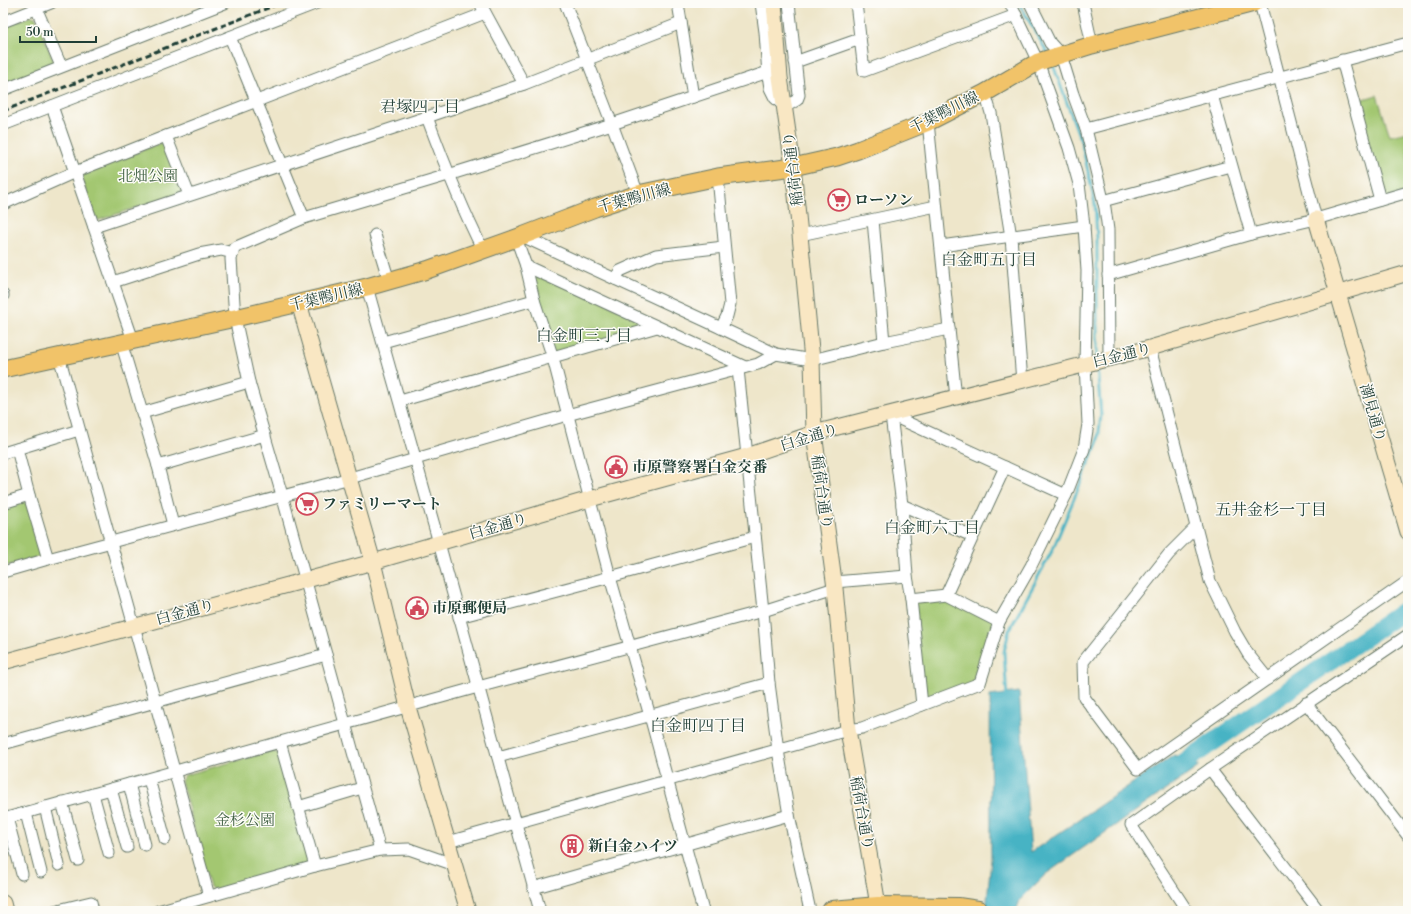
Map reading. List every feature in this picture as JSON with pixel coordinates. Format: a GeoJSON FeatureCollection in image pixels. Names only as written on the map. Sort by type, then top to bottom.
{"type":"FeatureCollection","features":[{"type":"Feature","properties":{"kind":"highway"},"geometry":{"type":"LineString","coordinates":[[832,911],[958,908],[978,911]]}},
{"type":"Feature","properties":{"kind":"main road","name":"千葉鴨川線"},"geometry":{"type":"LineString","coordinates":[[3,368],[235,318],[389,281],[427,270],[595,208],[638,194],[718,177],[793,167],[858,150],[928,122],[985,93],[1038,62],[1092,45],[1254,3]]}},
{"type":"Feature","properties":{"kind":"street"},"geometry":{"type":"LineString","coordinates":[[3,22],[35,6],[52,3]]}},
{"type":"Feature","properties":{"kind":"street"},"geometry":{"type":"LineString","coordinates":[[3,90],[225,3]]}},
{"type":"Feature","properties":{"kind":"street"},"geometry":{"type":"LineString","coordinates":[[3,125],[317,3]]}},
{"type":"Feature","properties":{"kind":"street"},"geometry":{"type":"LineString","coordinates":[[480,3],[524,84]]}},
{"type":"Feature","properties":{"kind":"street"},"geometry":{"type":"LineString","coordinates":[[565,3],[638,194]]}},
{"type":"Feature","properties":{"kind":"street"},"geometry":{"type":"LineString","coordinates":[[678,3],[693,97]]}},
{"type":"Feature","properties":{"kind":"street"},"geometry":{"type":"LineString","coordinates":[[760,3],[765,32],[770,88],[775,98],[785,108],[797,100],[799,95],[789,3]]}},
{"type":"Feature","properties":{"kind":"street","name":"稲荷台通り"},"geometry":{"type":"LineString","coordinates":[[774,3],[780,77],[793,167],[812,360],[814,434],[835,585],[848,730],[879,909]]}},
{"type":"Feature","properties":{"kind":"street"},"geometry":{"type":"LineString","coordinates":[[448,842],[848,730],[862,728],[980,683],[999,622],[1031,566],[1066,495],[1084,449],[1088,424],[1085,364],[1087,271],[1084,226],[1078,184],[1069,148],[1038,62],[1010,3]]}},
{"type":"Feature","properties":{"kind":"street"},"geometry":{"type":"LineString","coordinates":[[1030,3],[1050,44],[1060,55],[1086,129],[1103,201],[1108,230],[1109,359]]}},
{"type":"Feature","properties":{"kind":"street"},"geometry":{"type":"LineString","coordinates":[[1083,3],[1092,45]]}},
{"type":"Feature","properties":{"kind":"street"},"geometry":{"type":"LineString","coordinates":[[1260,3],[1316,219]]}},
{"type":"Feature","properties":{"kind":"street"},"geometry":{"type":"LineString","coordinates":[[858,4],[864,71],[1016,15]]}},
{"type":"Feature","properties":{"kind":"street"},"geometry":{"type":"LineString","coordinates":[[35,6],[61,66]]}},
{"type":"Feature","properties":{"kind":"street"},"geometry":{"type":"LineString","coordinates":[[3,204],[75,172],[166,136],[485,14]]}},
{"type":"Feature","properties":{"kind":"street"},"geometry":{"type":"LineString","coordinates":[[94,227],[524,84],[681,23]]}},
{"type":"Feature","properties":{"kind":"street"},"geometry":{"type":"LineString","coordinates":[[230,37],[304,218]]}},
{"type":"Feature","properties":{"kind":"street"},"geometry":{"type":"LineString","coordinates":[[795,62],[860,39]]}},
{"type":"Feature","properties":{"kind":"street"},"geometry":{"type":"LineString","coordinates":[[1086,129],[1408,43]]}},
{"type":"Feature","properties":{"kind":"street"},"geometry":{"type":"LineString","coordinates":[[1342,60],[1380,200]]}},
{"type":"Feature","properties":{"kind":"street"},"geometry":{"type":"LineString","coordinates":[[380,850],[249,382],[235,318],[231,259],[234,248],[304,218],[612,124],[768,72]]}},
{"type":"Feature","properties":{"kind":"street"},"geometry":{"type":"LineString","coordinates":[[985,93],[991,112],[1011,237],[1022,382]]}},
{"type":"Feature","properties":{"kind":"street"},"geometry":{"type":"LineString","coordinates":[[1212,95],[1250,234]]}},
{"type":"Feature","properties":{"kind":"street"},"geometry":{"type":"LineString","coordinates":[[52,106],[112,282],[127,341],[142,413],[158,466],[173,525]]}},
{"type":"Feature","properties":{"kind":"street"},"geometry":{"type":"LineString","coordinates":[[427,117],[448,175],[466,217],[483,250]]}},
{"type":"Feature","properties":{"kind":"street"},"geometry":{"type":"LineString","coordinates":[[928,122],[956,398]]}},
{"type":"Feature","properties":{"kind":"street"},"geometry":{"type":"LineString","coordinates":[[166,136],[189,195]]}},
{"type":"Feature","properties":{"kind":"street"},"geometry":{"type":"LineString","coordinates":[[1103,201],[1231,166]]}},
{"type":"Feature","properties":{"kind":"street"},"geometry":{"type":"LineString","coordinates":[[718,177],[730,304],[727,316],[721,328]]}},
{"type":"Feature","properties":{"kind":"street"},"geometry":{"type":"LineString","coordinates":[[1108,275],[1250,234],[1316,219],[1408,192]]}},
{"type":"Feature","properties":{"kind":"street"},"geometry":{"type":"LineString","coordinates":[[800,236],[936,206]]}},
{"type":"Feature","properties":{"kind":"street","name":"潮見通り"},"geometry":{"type":"LineString","coordinates":[[1316,219],[1408,532]]}},
{"type":"Feature","properties":{"kind":"street"},"geometry":{"type":"LineString","coordinates":[[873,220],[884,342]]}},
{"type":"Feature","properties":{"kind":"street"},"geometry":{"type":"LineString","coordinates":[[941,246],[1084,226]]}},
{"type":"Feature","properties":{"kind":"street"},"geometry":{"type":"LineString","coordinates":[[375,235],[389,281]]}},
{"type":"Feature","properties":{"kind":"street"},"geometry":{"type":"LineString","coordinates":[[519,237],[534,300],[553,358],[610,577],[686,844],[703,911]]}},
{"type":"Feature","properties":{"kind":"street"},"geometry":{"type":"LineString","coordinates":[[519,237],[615,279],[776,354],[812,360],[884,342],[949,329]]}},
{"type":"Feature","properties":{"kind":"street"},"geometry":{"type":"LineString","coordinates":[[615,279],[620,271],[656,255],[724,246]]}},
{"type":"Feature","properties":{"kind":"street"},"geometry":{"type":"LineString","coordinates":[[112,282],[199,254],[221,250],[233,253]]}},
{"type":"Feature","properties":{"kind":"street"},"geometry":{"type":"LineString","coordinates":[[526,266],[741,368]]}},
{"type":"Feature","properties":{"kind":"street","name":"白金通り"},"geometry":{"type":"LineString","coordinates":[[3,662],[373,562],[590,499],[747,456],[814,434],[1150,348],[1408,273]]}},
{"type":"Feature","properties":{"kind":"street"},"geometry":{"type":"LineString","coordinates":[[367,287],[400,401],[540,911]]}},
{"type":"Feature","properties":{"kind":"street"},"geometry":{"type":"LineString","coordinates":[[383,342],[534,300]]}},
{"type":"Feature","properties":{"kind":"street"},"geometry":{"type":"LineString","coordinates":[[299,303],[373,562],[408,706],[468,911]]}},
{"type":"Feature","properties":{"kind":"street"},"geometry":{"type":"LineString","coordinates":[[400,401],[657,327]]}},
{"type":"Feature","properties":{"kind":"street"},"geometry":{"type":"LineString","coordinates":[[1150,348],[1210,581],[1248,654],[1268,679]]}},
{"type":"Feature","properties":{"kind":"street"},"geometry":{"type":"LineString","coordinates":[[3,572],[350,478],[567,415],[758,364],[776,354]]}},
{"type":"Feature","properties":{"kind":"street"},"geometry":{"type":"LineString","coordinates":[[59,356],[209,896]]}},
{"type":"Feature","properties":{"kind":"street"},"geometry":{"type":"LineString","coordinates":[[741,368],[747,456],[769,683],[789,815],[810,911]]}},
{"type":"Feature","properties":{"kind":"street"},"geometry":{"type":"LineString","coordinates":[[142,413],[249,382]]}},
{"type":"Feature","properties":{"kind":"street"},"geometry":{"type":"LineString","coordinates":[[890,415],[1066,495]]}},
{"type":"Feature","properties":{"kind":"street"},"geometry":{"type":"LineString","coordinates":[[890,415],[902,505],[907,576],[911,599],[922,705]]}},
{"type":"Feature","properties":{"kind":"street"},"geometry":{"type":"LineString","coordinates":[[3,453],[79,430]]}},
{"type":"Feature","properties":{"kind":"street"},"geometry":{"type":"LineString","coordinates":[[158,466],[265,435]]}},
{"type":"Feature","properties":{"kind":"street"},"geometry":{"type":"LineString","coordinates":[[17,449],[48,559]]}},
{"type":"Feature","properties":{"kind":"street"},"geometry":{"type":"LineString","coordinates":[[946,595],[1005,467]]}},
{"type":"Feature","properties":{"kind":"street"},"geometry":{"type":"LineString","coordinates":[[3,503],[29,496]]}},
{"type":"Feature","properties":{"kind":"street"},"geometry":{"type":"LineString","coordinates":[[902,505],[972,536]]}},
{"type":"Feature","properties":{"kind":"street"},"geometry":{"type":"LineString","coordinates":[[1196,527],[1169,554],[1083,662],[1084,697],[1138,769],[1408,581]]}},
{"type":"Feature","properties":{"kind":"street"},"geometry":{"type":"LineString","coordinates":[[459,617],[755,537]]}},
{"type":"Feature","properties":{"kind":"street"},"geometry":{"type":"LineString","coordinates":[[22,874],[5,818],[408,706],[631,647],[763,610],[835,585],[907,576]]}},
{"type":"Feature","properties":{"kind":"street"},"geometry":{"type":"LineString","coordinates":[[911,599],[946,595],[999,622]]}},
{"type":"Feature","properties":{"kind":"street"},"geometry":{"type":"LineString","coordinates":[[1187,911],[1131,825],[1210,769],[1408,634]]}},
{"type":"Feature","properties":{"kind":"street"},"geometry":{"type":"LineString","coordinates":[[3,744],[326,655]]}},
{"type":"Feature","properties":{"kind":"street"},"geometry":{"type":"LineString","coordinates":[[498,757],[769,683]]}},
{"type":"Feature","properties":{"kind":"street"},"geometry":{"type":"LineString","coordinates":[[1306,703],[1408,836]]}},
{"type":"Feature","properties":{"kind":"street"},"geometry":{"type":"LineString","coordinates":[[280,742],[315,866]]}},
{"type":"Feature","properties":{"kind":"street"},"geometry":{"type":"LineString","coordinates":[[1210,769],[1319,911]]}},
{"type":"Feature","properties":{"kind":"street"},"geometry":{"type":"LineString","coordinates":[[149,778],[165,839]]}},
{"type":"Feature","properties":{"kind":"street"},"geometry":{"type":"LineString","coordinates":[[129,784],[145,845]]}},
{"type":"Feature","properties":{"kind":"street"},"geometry":{"type":"LineString","coordinates":[[298,807],[362,788]]}},
{"type":"Feature","properties":{"kind":"street"},"geometry":{"type":"LineString","coordinates":[[111,789],[127,846]]}},
{"type":"Feature","properties":{"kind":"street"},"geometry":{"type":"LineString","coordinates":[[93,794],[109,853]]}},
{"type":"Feature","properties":{"kind":"street"},"geometry":{"type":"LineString","coordinates":[[62,802],[78,860]]}},
{"type":"Feature","properties":{"kind":"street"},"geometry":{"type":"LineString","coordinates":[[45,807],[59,865]]}},
{"type":"Feature","properties":{"kind":"street"},"geometry":{"type":"LineString","coordinates":[[26,813],[41,872]]}},
{"type":"Feature","properties":{"kind":"street"},"geometry":{"type":"LineString","coordinates":[[533,888],[789,815]]}},
{"type":"Feature","properties":{"kind":"street"},"geometry":{"type":"LineString","coordinates":[[158,911],[315,866],[380,850],[409,849],[455,866]]}},
{"type":"Feature","properties":{"kind":"street"},"geometry":{"type":"LineString","coordinates":[[54,911],[91,902],[93,911]]}},
{"type":"Feature","properties":{"kind":"street"},"geometry":{"type":"LineString","coordinates":[[3,903],[5,911]]}},
{"type":"Feature","properties":{"kind":"green space"},"geometry":{"type":"Polygon","coordinates":[[[31,16],[35,17],[54,61],[51,66],[3,85],[3,27],[31,16]]]}},
{"type":"Feature","properties":{"kind":"green space"},"geometry":{"type":"Polygon","coordinates":[[[1377,95],[1390,136],[1408,132],[1408,192],[1380,200],[1354,102],[1377,95]]]}},
{"type":"Feature","properties":{"kind":"green space","name":"北畑公園"},"geometry":{"type":"Polygon","coordinates":[[[161,143],[165,144],[182,189],[180,193],[99,220],[96,218],[81,177],[83,173],[161,143]]]}},
{"type":"Feature","properties":{"kind":"green space"},"geometry":{"type":"Polygon","coordinates":[[[526,266],[657,327],[553,358],[526,266]]]}},
{"type":"Feature","properties":{"kind":"green space"},"geometry":{"type":"Polygon","coordinates":[[[22,501],[28,504],[42,551],[38,557],[3,567],[3,506],[22,501]]]}},
{"type":"Feature","properties":{"kind":"green space"},"geometry":{"type":"Polygon","coordinates":[[[946,595],[999,622],[980,683],[922,705],[911,599],[946,595]]]}},
{"type":"Feature","properties":{"kind":"green space","name":"金杉公園"},"geometry":{"type":"Polygon","coordinates":[[[272,751],[279,754],[309,859],[306,865],[217,891],[210,887],[181,781],[185,775],[272,751]]]}},
{"type":"Feature","properties":{"kind":"water"},"geometry":{"type":"Polygon","coordinates":[[[1019,692],[1031,852],[1174,755],[1200,766],[1046,874],[1020,900],[1016,911],[986,911],[991,859],[990,696],[1019,692]]]}},
{"type":"Feature","properties":{"kind":"waterway"},"geometry":{"type":"LineString","coordinates":[[1019,3],[1048,54]]}},
{"type":"Feature","properties":{"kind":"waterway"},"geometry":{"type":"LineString","coordinates":[[1052,62],[1082,144],[1095,204],[1097,238],[1097,356]]}},
{"type":"Feature","properties":{"kind":"waterway"},"geometry":{"type":"LineString","coordinates":[[1007,697],[1004,652],[1009,631],[1053,549],[1098,441],[1101,415],[1097,365]]}},
{"type":"Feature","properties":{"kind":"waterway"},"geometry":{"type":"LineString","coordinates":[[1167,774],[1408,608]]}},
{"type":"Feature","properties":{"kind":"railway"},"geometry":{"type":"LineString","coordinates":[[3,111],[281,3]]}},
{"type":"Feature","properties":{"kind":"place","name":"ローソン"},"geometry":{"type":"Point","coordinates":[839,200]}},
{"type":"Feature","properties":{"kind":"place","name":"市原警察署白金交番"},"geometry":{"type":"Point","coordinates":[616,467]}},
{"type":"Feature","properties":{"kind":"place","name":"ファミリーマート"},"geometry":{"type":"Point","coordinates":[307,504]}},
{"type":"Feature","properties":{"kind":"place","name":"市原郵便局"},"geometry":{"type":"Point","coordinates":[417,608]}},
{"type":"Feature","properties":{"kind":"place","name":"新白金ハイツ"},"geometry":{"type":"Point","coordinates":[572,846]}},
{"type":"Feature","properties":{"kind":"district","name":"君塚四丁目"},"geometry":{"type":"Point","coordinates":[420,106]}},
{"type":"Feature","properties":{"kind":"district","name":"白金町五丁目"},"geometry":{"type":"Point","coordinates":[989,259]}},
{"type":"Feature","properties":{"kind":"district","name":"白金町三丁目"},"geometry":{"type":"Point","coordinates":[584,335]}},
{"type":"Feature","properties":{"kind":"district","name":"五井金杉一丁目"},"geometry":{"type":"Point","coordinates":[1271,509]}},
{"type":"Feature","properties":{"kind":"district","name":"白金町六丁目"},"geometry":{"type":"Point","coordinates":[932,527]}},
{"type":"Feature","properties":{"kind":"district","name":"白金町四丁目"},"geometry":{"type":"Point","coordinates":[698,725]}}]}
